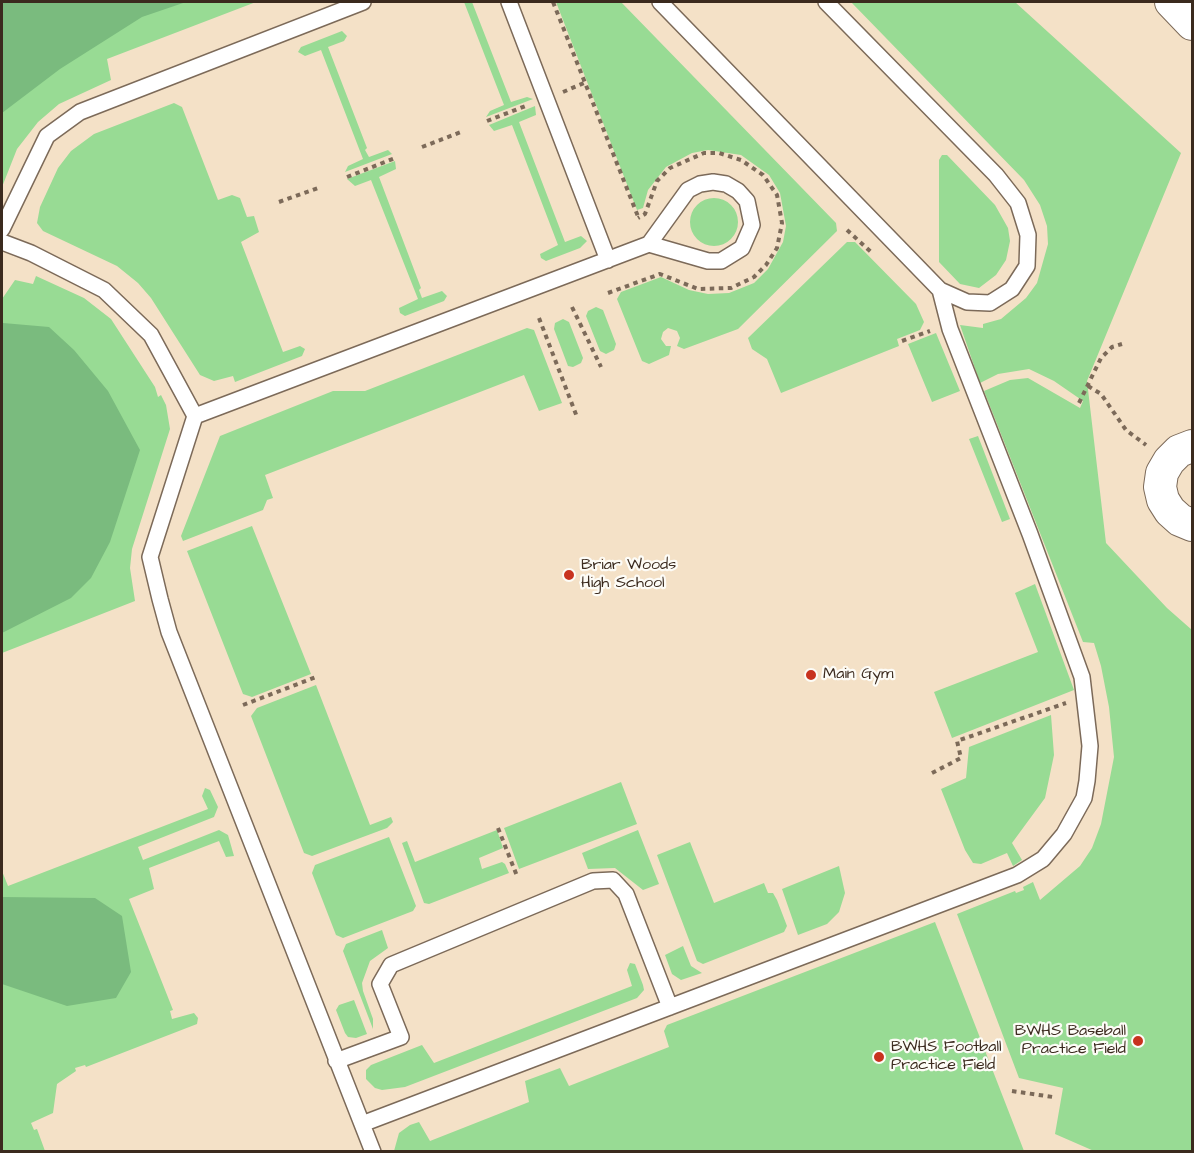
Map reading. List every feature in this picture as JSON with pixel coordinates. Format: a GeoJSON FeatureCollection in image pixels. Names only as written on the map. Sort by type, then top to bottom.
{"type":"FeatureCollection","features":[{"type":"Feature","properties":{"kind":"street"},"geometry":{"type":"LineString","coordinates":[[1171,2],[1192,24]]}},
{"type":"Feature","properties":{"kind":"street"},"geometry":{"type":"LineString","coordinates":[[1181,453],[1161,480],[1163,500],[1180,520],[1192,525]]}},
{"type":"Feature","properties":{"kind":"lane"},"geometry":{"type":"LineString","coordinates":[[2,229],[47,136],[80,112],[363,2]]}},
{"type":"Feature","properties":{"kind":"lane"},"geometry":{"type":"LineString","coordinates":[[509,2],[608,260]]}},
{"type":"Feature","properties":{"kind":"lane"},"geometry":{"type":"LineString","coordinates":[[660,2],[940,290],[967,302],[990,303],[1012,289],[1027,266],[1028,235],[1018,202],[996,175],[826,2]]}},
{"type":"Feature","properties":{"kind":"lane"},"geometry":{"type":"LineString","coordinates":[[195,416],[649,244],[688,190],[700,184],[713,182],[726,184],[738,191],[752,213],[752,225],[742,248],[721,261],[708,261],[649,244]]}},
{"type":"Feature","properties":{"kind":"lane"},"geometry":{"type":"LineString","coordinates":[[2,242],[32,253],[104,290],[151,335],[195,416],[150,557],[169,632],[373,1152]]}},
{"type":"Feature","properties":{"kind":"lane"},"geometry":{"type":"LineString","coordinates":[[362,1124],[1017,875],[1043,859],[1064,834],[1084,798],[1090,746],[1082,677],[1030,534],[950,329],[940,290]]}},
{"type":"Feature","properties":{"kind":"lane"},"geometry":{"type":"LineString","coordinates":[[336,1061],[401,1037],[380,984],[391,965],[593,881],[613,880],[626,894],[670,1007]]}},
{"type":"Feature","properties":{"kind":"path"},"geometry":{"type":"LineString","coordinates":[[553,2],[642,225]]}},
{"type":"Feature","properties":{"kind":"path"},"geometry":{"type":"LineString","coordinates":[[562,93],[584,83]]}},
{"type":"Feature","properties":{"kind":"path"},"geometry":{"type":"LineString","coordinates":[[487,121],[535,102]]}},
{"type":"Feature","properties":{"kind":"path"},"geometry":{"type":"LineString","coordinates":[[422,147],[461,132]]}},
{"type":"Feature","properties":{"kind":"path"},"geometry":{"type":"LineString","coordinates":[[608,293],[660,274],[698,289],[731,288],[754,277],[766,265],[777,248],[782,223],[777,195],[763,175],[741,160],[719,153],[704,153],[687,158],[670,168],[657,181],[645,214],[638,218]]}},
{"type":"Feature","properties":{"kind":"path"},"geometry":{"type":"LineString","coordinates":[[347,177],[395,158]]}},
{"type":"Feature","properties":{"kind":"path"},"geometry":{"type":"LineString","coordinates":[[279,202],[321,187]]}},
{"type":"Feature","properties":{"kind":"path"},"geometry":{"type":"LineString","coordinates":[[847,230],[872,253]]}},
{"type":"Feature","properties":{"kind":"path"},"geometry":{"type":"LineString","coordinates":[[572,307],[601,367]]}},
{"type":"Feature","properties":{"kind":"path"},"geometry":{"type":"LineString","coordinates":[[539,318],[577,417]]}},
{"type":"Feature","properties":{"kind":"path"},"geometry":{"type":"LineString","coordinates":[[902,341],[931,331],[928,320]]}},
{"type":"Feature","properties":{"kind":"path"},"geometry":{"type":"LineString","coordinates":[[1079,403],[1101,358],[1113,347],[1122,344]]}},
{"type":"Feature","properties":{"kind":"path"},"geometry":{"type":"LineString","coordinates":[[1088,386],[1101,394],[1126,430],[1181,453]]}},
{"type":"Feature","properties":{"kind":"path"},"geometry":{"type":"LineString","coordinates":[[243,705],[316,677]]}},
{"type":"Feature","properties":{"kind":"path"},"geometry":{"type":"LineString","coordinates":[[932,773],[961,758],[957,741],[1084,696]]}},
{"type":"Feature","properties":{"kind":"path"},"geometry":{"type":"LineString","coordinates":[[498,828],[517,876]]}},
{"type":"Feature","properties":{"kind":"path"},"geometry":{"type":"LineString","coordinates":[[1012,1091],[1053,1097]]}},
{"type":"Feature","properties":{"kind":"green space"},"geometry":{"type":"Polygon","coordinates":[[[2,2],[256,2],[107,59],[111,80],[59,104],[38,122],[17,149],[2,187],[2,2]]]}},
{"type":"Feature","properties":{"kind":"green space"},"geometry":{"type":"Polygon","coordinates":[[[2,2],[186,2],[142,17],[60,69],[2,113],[2,2]]]}},
{"type":"Feature","properties":{"kind":"green space"},"geometry":{"type":"Polygon","coordinates":[[[464,2],[472,2],[511,102],[527,97],[533,99],[486,117],[490,111],[504,105],[464,2]]]}},
{"type":"Feature","properties":{"kind":"green space"},"geometry":{"type":"Polygon","coordinates":[[[556,2],[621,2],[836,223],[837,231],[738,329],[684,349],[677,346],[680,338],[677,331],[668,328],[663,332],[661,339],[666,346],[671,346],[669,355],[649,364],[642,361],[617,299],[621,292],[661,277],[689,290],[708,294],[729,293],[754,283],[768,269],[783,242],[786,226],[780,193],[769,175],[741,155],[708,150],[692,153],[666,167],[648,190],[643,208],[637,210],[556,2]]]}},
{"type":"Feature","properties":{"kind":"green space"},"geometry":{"type":"Polygon","coordinates":[[[851,2],[1015,2],[1181,153],[1087,381],[1106,543],[1167,608],[1192,630],[1192,1151],[1094,1151],[1055,1134],[1063,1088],[1019,1078],[957,914],[1015,891],[1016,893],[1024,890],[1023,887],[1033,882],[1040,900],[1080,866],[1092,848],[1101,824],[1114,757],[1109,707],[1101,666],[1094,643],[1083,642],[984,391],[1010,380],[1028,378],[1080,408],[1083,401],[1054,381],[1029,369],[998,374],[980,383],[960,325],[983,328],[983,324],[1001,319],[1026,298],[1037,283],[1048,244],[1047,226],[1040,205],[1024,180],[851,2]]]}},
{"type":"Feature","properties":{"kind":"green space"},"geometry":{"type":"Polygon","coordinates":[[[342,31],[347,36],[344,41],[328,47],[367,148],[365,150],[369,157],[388,150],[392,154],[345,172],[348,166],[363,159],[321,50],[305,56],[298,52],[301,47],[342,31]]]}},
{"type":"Feature","properties":{"kind":"green space"},"geometry":{"type":"Polygon","coordinates":[[[174,103],[182,107],[218,200],[232,195],[240,198],[247,217],[254,216],[259,232],[241,242],[283,352],[300,346],[305,349],[302,356],[235,382],[233,376],[214,381],[200,375],[151,298],[138,283],[117,266],[43,231],[37,223],[40,207],[58,168],[71,151],[94,134],[174,103]]]}},
{"type":"Feature","properties":{"kind":"green space"},"geometry":{"type":"Polygon","coordinates":[[[535,106],[536,115],[519,122],[565,242],[581,236],[587,241],[580,248],[546,261],[541,258],[540,254],[558,245],[512,125],[494,131],[489,125],[535,106]]]}},
{"type":"Feature","properties":{"kind":"green space"},"geometry":{"type":"Polygon","coordinates":[[[942,155],[947,155],[995,205],[1008,228],[1010,241],[1006,260],[996,275],[979,288],[960,284],[939,262],[939,160],[942,155]]]}},
{"type":"Feature","properties":{"kind":"green space"},"geometry":{"type":"Polygon","coordinates":[[[395,161],[396,169],[379,177],[421,288],[419,290],[422,298],[442,291],[447,296],[444,301],[405,316],[400,313],[399,308],[418,299],[371,180],[355,186],[347,179],[395,161]]]}},
{"type":"Feature","properties":{"kind":"green space"},"geometry":{"type":"Polygon","coordinates":[[[714,198],[731,205],[738,222],[731,239],[714,246],[697,239],[690,222],[697,205],[714,198]]]}},
{"type":"Feature","properties":{"kind":"green space"},"geometry":{"type":"Polygon","coordinates":[[[847,242],[855,242],[916,304],[924,322],[920,330],[897,339],[899,346],[781,393],[767,359],[752,349],[748,338],[847,242]]]}},
{"type":"Feature","properties":{"kind":"green space"},"geometry":{"type":"Polygon","coordinates":[[[36,276],[84,298],[111,319],[155,387],[158,397],[161,395],[166,405],[170,429],[132,549],[130,568],[135,601],[2,653],[2,299],[15,280],[33,284],[36,276]]]}},
{"type":"Feature","properties":{"kind":"green space"},"geometry":{"type":"Polygon","coordinates":[[[596,307],[603,310],[616,344],[614,350],[606,354],[600,351],[586,316],[588,311],[596,307]]]}},
{"type":"Feature","properties":{"kind":"green space"},"geometry":{"type":"Polygon","coordinates":[[[563,319],[569,322],[583,358],[581,363],[573,367],[568,366],[554,329],[555,323],[563,319]]]}},
{"type":"Feature","properties":{"kind":"green space"},"geometry":{"type":"Polygon","coordinates":[[[3,323],[49,327],[74,350],[108,391],[140,450],[110,542],[91,578],[71,598],[2,633],[3,323]]]}},
{"type":"Feature","properties":{"kind":"green space"},"geometry":{"type":"Polygon","coordinates":[[[527,328],[534,330],[562,403],[539,411],[524,375],[265,475],[273,498],[267,500],[263,510],[183,541],[181,536],[220,436],[333,391],[365,391],[527,328]]]}},
{"type":"Feature","properties":{"kind":"green space"},"geometry":{"type":"Polygon","coordinates":[[[936,333],[960,391],[932,402],[908,344],[936,333]]]}},
{"type":"Feature","properties":{"kind":"green space"},"geometry":{"type":"Polygon","coordinates":[[[978,436],[1010,519],[1002,522],[969,439],[978,436]]]}},
{"type":"Feature","properties":{"kind":"green space"},"geometry":{"type":"Polygon","coordinates":[[[252,526],[311,674],[252,697],[243,694],[187,551],[252,526]]]}},
{"type":"Feature","properties":{"kind":"green space"},"geometry":{"type":"Polygon","coordinates":[[[1035,584],[1074,690],[952,738],[934,692],[1038,652],[1015,593],[1035,584]]]}},
{"type":"Feature","properties":{"kind":"green space"},"geometry":{"type":"Polygon","coordinates":[[[316,685],[370,825],[391,817],[393,822],[387,828],[312,856],[304,853],[251,716],[257,708],[316,685]]]}},
{"type":"Feature","properties":{"kind":"green space"},"geometry":{"type":"Polygon","coordinates":[[[1051,715],[1054,755],[1045,798],[1012,843],[1022,860],[1013,866],[1007,853],[981,864],[973,863],[965,850],[941,789],[966,778],[969,747],[1051,715]]]}},
{"type":"Feature","properties":{"kind":"green space"},"geometry":{"type":"Polygon","coordinates":[[[621,782],[637,824],[519,869],[504,828],[621,782]]]}},
{"type":"Feature","properties":{"kind":"green space"},"geometry":{"type":"Polygon","coordinates":[[[205,788],[210,790],[218,807],[214,817],[138,847],[143,860],[219,830],[228,835],[234,856],[226,857],[219,841],[149,868],[154,889],[129,899],[173,1010],[170,1011],[172,1019],[194,1013],[198,1018],[197,1024],[86,1067],[85,1065],[75,1068],[76,1071],[57,1084],[53,1113],[31,1123],[34,1130],[37,1129],[45,1151],[2,1151],[2,871],[8,886],[208,809],[202,796],[205,788]]]}},
{"type":"Feature","properties":{"kind":"green space"},"geometry":{"type":"Polygon","coordinates":[[[497,830],[503,848],[479,858],[482,869],[502,862],[509,873],[429,904],[424,903],[402,843],[407,841],[415,862],[497,830]]]}},
{"type":"Feature","properties":{"kind":"green space"},"geometry":{"type":"Polygon","coordinates":[[[638,830],[659,884],[643,890],[615,868],[588,869],[582,853],[638,830]]]}},
{"type":"Feature","properties":{"kind":"green space"},"geometry":{"type":"Polygon","coordinates":[[[389,837],[416,906],[413,911],[343,938],[336,935],[312,873],[315,865],[389,837]]]}},
{"type":"Feature","properties":{"kind":"green space"},"geometry":{"type":"Polygon","coordinates":[[[690,842],[714,903],[764,883],[768,893],[773,893],[777,900],[787,926],[784,932],[703,964],[697,961],[657,855],[690,842]]]}},
{"type":"Feature","properties":{"kind":"green space"},"geometry":{"type":"Polygon","coordinates":[[[839,866],[845,893],[839,912],[827,924],[798,935],[782,889],[839,866]]]}},
{"type":"Feature","properties":{"kind":"green space"},"geometry":{"type":"Polygon","coordinates":[[[2,897],[95,898],[122,916],[131,972],[116,998],[67,1006],[2,984],[2,897]]]}},
{"type":"Feature","properties":{"kind":"green space"},"geometry":{"type":"Polygon","coordinates":[[[935,922],[1024,1151],[394,1151],[399,1133],[410,1125],[419,1122],[430,1141],[529,1102],[525,1081],[560,1068],[569,1086],[669,1047],[664,1031],[667,1025],[935,922]]]}},
{"type":"Feature","properties":{"kind":"green space"},"geometry":{"type":"Polygon","coordinates":[[[382,930],[388,948],[370,961],[362,983],[373,1019],[373,1029],[343,951],[346,944],[382,930]]]}},
{"type":"Feature","properties":{"kind":"green space"},"geometry":{"type":"Polygon","coordinates":[[[683,946],[691,966],[702,973],[681,980],[672,974],[665,955],[683,946]]]}},
{"type":"Feature","properties":{"kind":"green space"},"geometry":{"type":"Polygon","coordinates":[[[630,963],[635,964],[644,990],[637,998],[405,1087],[382,1090],[375,1088],[366,1079],[366,1070],[371,1065],[422,1045],[434,1063],[632,986],[627,970],[630,963]]]}},
{"type":"Feature","properties":{"kind":"green space"},"geometry":{"type":"Polygon","coordinates":[[[354,1000],[367,1034],[356,1038],[348,1037],[345,1033],[336,1010],[339,1005],[354,1000]]]}},
{"type":"Feature","properties":{"kind":"place","name":"Briar Woods High School"},"geometry":{"type":"Point","coordinates":[569,575]}},
{"type":"Feature","properties":{"kind":"place","name":"Main Gym"},"geometry":{"type":"Point","coordinates":[811,675]}},
{"type":"Feature","properties":{"kind":"place","name":"BWHS Baseball Practice Field"},"geometry":{"type":"Point","coordinates":[1138,1041]}},
{"type":"Feature","properties":{"kind":"place","name":"BWHS Football Practice Field"},"geometry":{"type":"Point","coordinates":[879,1057]}}]}
